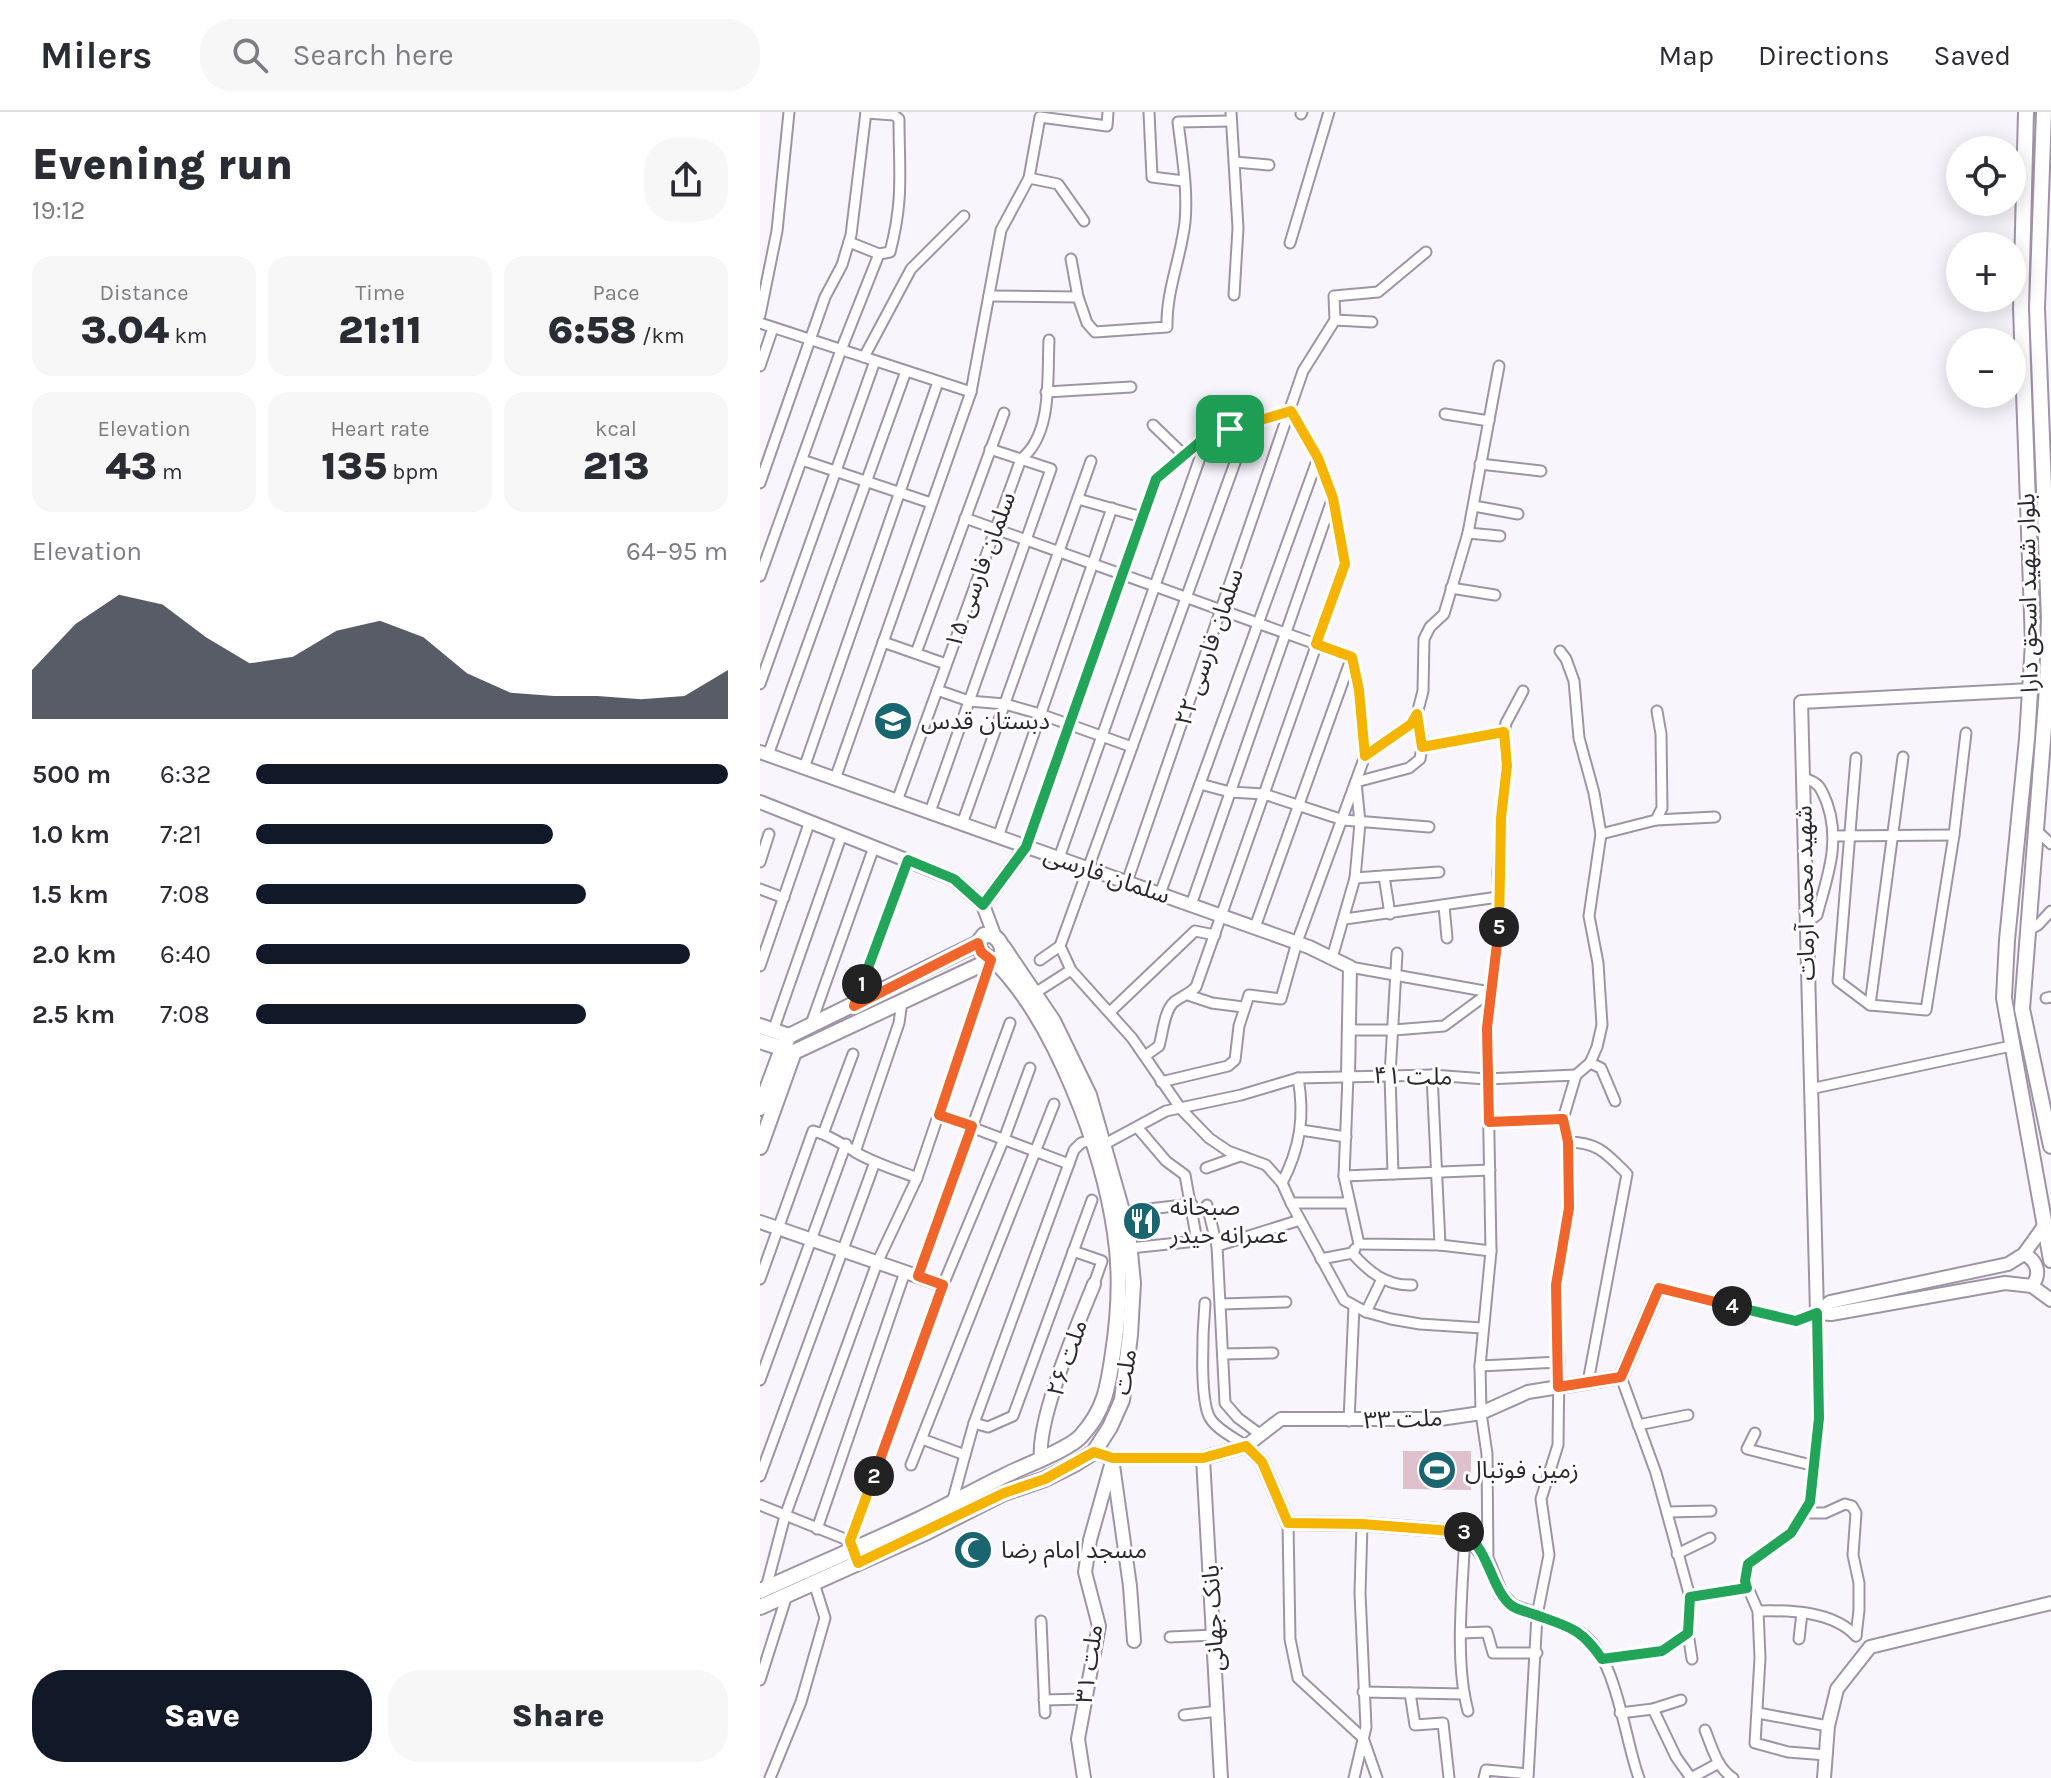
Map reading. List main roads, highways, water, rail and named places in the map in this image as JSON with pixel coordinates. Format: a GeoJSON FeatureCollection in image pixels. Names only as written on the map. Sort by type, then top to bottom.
{"type":"FeatureCollection","features":[{"type":"Feature","properties":{"kind":"main road","name":"بلوار شهید اسحق دارا"},"geometry":{"type":"LineString","coordinates":[[2026,112],[2021,308],[2033,643],[2004,998],[2051,1260]]}},
{"type":"Feature","properties":{"kind":"main road","name":"بلوار شهید اسحق دارا"},"geometry":{"type":"LineString","coordinates":[[2044,112],[2037,308],[2049,688],[2022,1009],[2051,1146]]}},
{"type":"Feature","properties":{"kind":"main road"},"geometry":{"type":"LineString","coordinates":[[2031,690],[2049,688]]}},
{"type":"Feature","properties":{"kind":"main road"},"geometry":{"type":"LineString","coordinates":[[2011,892],[2030,893]]}},
{"type":"Feature","properties":{"kind":"main road"},"geometry":{"type":"LineString","coordinates":[[760,1108],[788,1046],[810,1027],[978,943],[984,935],[996,951]]}},
{"type":"Feature","properties":{"kind":"main road"},"geometry":{"type":"LineString","coordinates":[[978,943],[981,952],[996,951]]}},
{"type":"Feature","properties":{"kind":"main road"},"geometry":{"type":"LineString","coordinates":[[760,1041],[788,1046],[902,1001],[996,951]]}},
{"type":"Feature","properties":{"kind":"main road","name":"ملت"},"geometry":{"type":"LineString","coordinates":[[760,1607],[814,1583],[853,1551],[1079,1439],[1106,1396],[1116,1334],[1119,1285],[1115,1233],[1089,1095],[1053,1021],[1035,993],[996,951]]}},
{"type":"Feature","properties":{"kind":"main road","name":"ملت"},"geometry":{"type":"LineString","coordinates":[[763,1589],[853,1551],[1045,1479],[1094,1452],[1122,1400],[1132,1297],[1130,1248],[1123,1212],[1097,1142],[1043,1024],[996,951]]}},
{"type":"Feature","properties":{"kind":"main road"},"geometry":{"type":"LineString","coordinates":[[767,1028],[788,1046]]}},
{"type":"Feature","properties":{"kind":"main road"},"geometry":{"type":"LineString","coordinates":[[760,1147],[788,1046]]}},
{"type":"Feature","properties":{"kind":"main road"},"geometry":{"type":"LineString","coordinates":[[998,1479],[1004,1493]]}},
{"type":"Feature","properties":{"kind":"place","name":"دبستان قدس"},"geometry":{"type":"Point","coordinates":[893,721]}},
{"type":"Feature","properties":{"kind":"place","name":"صبحانه عصرانه حیدر"},"geometry":{"type":"Point","coordinates":[1142,1221]}},
{"type":"Feature","properties":{"kind":"place","name":"زمین فوتبال"},"geometry":{"type":"Point","coordinates":[1437,1470]}},
{"type":"Feature","properties":{"kind":"place","name":"مسجد امام رضا"},"geometry":{"type":"Point","coordinates":[973,1550]}}]}
